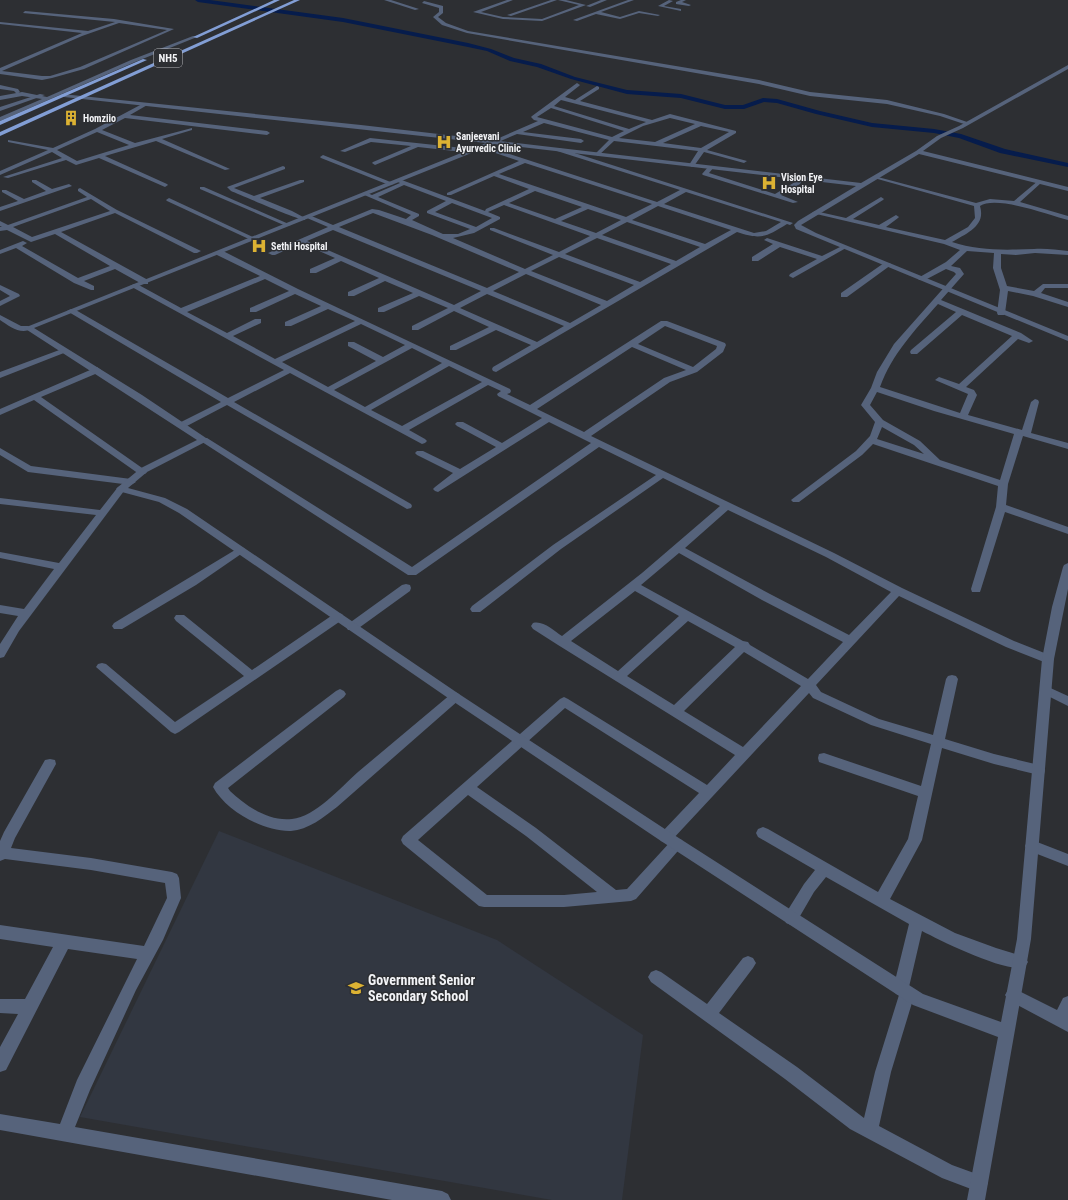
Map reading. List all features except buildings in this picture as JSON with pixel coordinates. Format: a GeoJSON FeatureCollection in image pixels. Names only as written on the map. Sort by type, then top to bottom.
{"type":"FeatureCollection","features":[{"type":"Feature","properties":{"kind":"highway"},"geometry":{"type":"LineString","coordinates":[[195,38],[231,16],[262,3],[278,0]]}},
{"type":"Feature","properties":{"kind":"highway","name":"NH5"},"geometry":{"type":"LineString","coordinates":[[0,123],[195,38],[288,0]]}},
{"type":"Feature","properties":{"kind":"highway","name":"NH5"},"geometry":{"type":"LineString","coordinates":[[0,134],[298,0]]}},
{"type":"Feature","properties":{"kind":"highway"},"geometry":{"type":"LineString","coordinates":[[195,38],[269,2]]}},
{"type":"Feature","properties":{"kind":"street"},"geometry":{"type":"LineString","coordinates":[[386,0],[417,9]]}},
{"type":"Feature","properties":{"kind":"street"},"geometry":{"type":"LineString","coordinates":[[406,6],[432,0]]}},
{"type":"Feature","properties":{"kind":"street"},"geometry":{"type":"LineString","coordinates":[[511,0],[475,12],[503,18],[542,20],[583,5]]}},
{"type":"Feature","properties":{"kind":"street"},"geometry":{"type":"LineString","coordinates":[[503,18],[555,0]]}},
{"type":"Feature","properties":{"kind":"street"},"geometry":{"type":"LineString","coordinates":[[560,0],[606,10]]}},
{"type":"Feature","properties":{"kind":"street"},"geometry":{"type":"LineString","coordinates":[[588,6],[605,0]]}},
{"type":"Feature","properties":{"kind":"street"},"geometry":{"type":"LineString","coordinates":[[575,20],[632,0]]}},
{"type":"Feature","properties":{"kind":"street"},"geometry":{"type":"LineString","coordinates":[[679,10],[660,6],[669,0],[690,6]]}},
{"type":"Feature","properties":{"kind":"street"},"geometry":{"type":"LineString","coordinates":[[678,3],[684,0]]}},
{"type":"Feature","properties":{"kind":"street"},"geometry":{"type":"LineString","coordinates":[[424,2],[441,7],[441,14],[435,16],[444,24],[467,32],[759,82],[810,94],[887,102],[942,115],[967,123]]}},
{"type":"Feature","properties":{"kind":"street"},"geometry":{"type":"LineString","coordinates":[[630,10],[658,15]]}},
{"type":"Feature","properties":{"kind":"street"},"geometry":{"type":"LineString","coordinates":[[0,71],[42,78],[50,77],[82,68],[172,29],[119,22],[114,20],[26,12]]}},
{"type":"Feature","properties":{"kind":"street"},"geometry":{"type":"LineString","coordinates":[[597,13],[622,18],[639,12]]}},
{"type":"Feature","properties":{"kind":"street"},"geometry":{"type":"LineString","coordinates":[[0,71],[90,32],[119,22]]}},
{"type":"Feature","properties":{"kind":"street"},"geometry":{"type":"LineString","coordinates":[[0,23],[90,32]]}},
{"type":"Feature","properties":{"kind":"street"},"geometry":{"type":"LineString","coordinates":[[0,118],[45,97],[195,38]]}},
{"type":"Feature","properties":{"kind":"street"},"geometry":{"type":"LineString","coordinates":[[797,225],[939,138],[1068,67]]}},
{"type":"Feature","properties":{"kind":"street"},"geometry":{"type":"LineString","coordinates":[[577,85],[534,117],[536,119],[613,139],[702,150],[744,161]]}},
{"type":"Feature","properties":{"kind":"street"},"geometry":{"type":"LineString","coordinates":[[0,87],[12,88],[17,92]]}},
{"type":"Feature","properties":{"kind":"street"},"geometry":{"type":"LineString","coordinates":[[577,101],[597,88]]}},
{"type":"Feature","properties":{"kind":"street"},"geometry":{"type":"LineString","coordinates":[[0,97],[17,92],[70,102]]}},
{"type":"Feature","properties":{"kind":"street"},"geometry":{"type":"LineString","coordinates":[[0,97],[16,94],[45,97]]}},
{"type":"Feature","properties":{"kind":"street"},"geometry":{"type":"LineString","coordinates":[[64,95],[494,142],[711,167],[800,179],[862,185]]}},
{"type":"Feature","properties":{"kind":"street"},"geometry":{"type":"LineString","coordinates":[[0,108],[36,97]]}},
{"type":"Feature","properties":{"kind":"street"},"geometry":{"type":"LineString","coordinates":[[561,98],[651,121]]}},
{"type":"Feature","properties":{"kind":"street"},"geometry":{"type":"LineString","coordinates":[[0,173],[97,130],[146,104]]}},
{"type":"Feature","properties":{"kind":"street"},"geometry":{"type":"LineString","coordinates":[[550,106],[630,131]]}},
{"type":"Feature","properties":{"kind":"street"},"geometry":{"type":"LineString","coordinates":[[124,116],[267,133]]}},
{"type":"Feature","properties":{"kind":"street"},"geometry":{"type":"LineString","coordinates":[[598,154],[613,139],[651,121],[670,116],[734,132],[702,150],[692,165]]}},
{"type":"Feature","properties":{"kind":"street"},"geometry":{"type":"LineString","coordinates":[[1,319],[20,328],[28,328],[306,218],[370,196],[544,121]]}},
{"type":"Feature","properties":{"kind":"street"},"geometry":{"type":"LineString","coordinates":[[656,144],[702,123]]}},
{"type":"Feature","properties":{"kind":"street"},"geometry":{"type":"LineString","coordinates":[[10,141],[52,150],[76,163],[190,128]]}},
{"type":"Feature","properties":{"kind":"street"},"geometry":{"type":"LineString","coordinates":[[97,130],[134,145]]}},
{"type":"Feature","properties":{"kind":"street"},"geometry":{"type":"LineString","coordinates":[[516,133],[582,141]]}},
{"type":"Feature","properties":{"kind":"street"},"geometry":{"type":"LineString","coordinates":[[156,139],[227,169]]}},
{"type":"Feature","properties":{"kind":"street"},"geometry":{"type":"LineString","coordinates":[[343,150],[370,140],[472,151]]}},
{"type":"Feature","properties":{"kind":"street"},"geometry":{"type":"LineString","coordinates":[[375,162],[418,145]]}},
{"type":"Feature","properties":{"kind":"street"},"geometry":{"type":"LineString","coordinates":[[483,147],[754,235],[763,235],[786,222]]}},
{"type":"Feature","properties":{"kind":"street"},"geometry":{"type":"LineString","coordinates":[[559,150],[797,225],[798,228],[842,248],[922,278],[1001,313],[1068,339]]}},
{"type":"Feature","properties":{"kind":"street"},"geometry":{"type":"LineString","coordinates":[[918,152],[1068,189]]}},
{"type":"Feature","properties":{"kind":"street"},"geometry":{"type":"LineString","coordinates":[[99,156],[165,186]]}},
{"type":"Feature","properties":{"kind":"street"},"geometry":{"type":"LineString","coordinates":[[323,157],[450,198],[498,218],[453,237],[445,236],[408,221],[411,217],[417,214],[429,212],[450,198],[493,174],[524,161]]}},
{"type":"Feature","properties":{"kind":"street"},"geometry":{"type":"LineString","coordinates":[[0,179],[67,158]]}},
{"type":"Feature","properties":{"kind":"street"},"geometry":{"type":"LineString","coordinates":[[711,167],[705,174],[795,202]]}},
{"type":"Feature","properties":{"kind":"street"},"geometry":{"type":"LineString","coordinates":[[283,168],[230,187],[306,218],[334,227],[570,326]]}},
{"type":"Feature","properties":{"kind":"street"},"geometry":{"type":"LineString","coordinates":[[493,174],[706,247]]}},
{"type":"Feature","properties":{"kind":"street"},"geometry":{"type":"LineString","coordinates":[[876,177],[977,205]]}},
{"type":"Feature","properties":{"kind":"street"},"geometry":{"type":"LineString","coordinates":[[775,196],[798,183],[800,179]]}},
{"type":"Feature","properties":{"kind":"street"},"geometry":{"type":"LineString","coordinates":[[34,181],[52,192]]}},
{"type":"Feature","properties":{"kind":"street"},"geometry":{"type":"LineString","coordinates":[[255,198],[302,181]]}},
{"type":"Feature","properties":{"kind":"street"},"geometry":{"type":"LineString","coordinates":[[1015,203],[1024,197],[1039,182]]}},
{"type":"Feature","properties":{"kind":"street"},"geometry":{"type":"LineString","coordinates":[[370,196],[400,183]]}},
{"type":"Feature","properties":{"kind":"street"},"geometry":{"type":"LineString","coordinates":[[0,209],[68,186]]}},
{"type":"Feature","properties":{"kind":"street"},"geometry":{"type":"LineString","coordinates":[[202,188],[288,226]]}},
{"type":"Feature","properties":{"kind":"street"},"geometry":{"type":"LineString","coordinates":[[488,210],[536,188]]}},
{"type":"Feature","properties":{"kind":"street"},"geometry":{"type":"LineString","coordinates":[[80,190],[115,212],[197,251]]}},
{"type":"Feature","properties":{"kind":"street"},"geometry":{"type":"LineString","coordinates":[[415,328],[685,190]]}},
{"type":"Feature","properties":{"kind":"street"},"geometry":{"type":"LineString","coordinates":[[4,191],[24,201]]}},
{"type":"Feature","properties":{"kind":"street"},"geometry":{"type":"LineString","coordinates":[[370,196],[417,214]]}},
{"type":"Feature","properties":{"kind":"street"},"geometry":{"type":"LineString","coordinates":[[2,227],[92,198]]}},
{"type":"Feature","properties":{"kind":"street"},"geometry":{"type":"LineString","coordinates":[[847,220],[881,199]]}},
{"type":"Feature","properties":{"kind":"street"},"geometry":{"type":"LineString","coordinates":[[169,200],[254,239]]}},
{"type":"Feature","properties":{"kind":"street"},"geometry":{"type":"LineString","coordinates":[[977,205],[981,201],[986,200],[1015,203],[1068,218]]}},
{"type":"Feature","properties":{"kind":"street"},"geometry":{"type":"LineString","coordinates":[[504,203],[677,264]]}},
{"type":"Feature","properties":{"kind":"street"},"geometry":{"type":"LineString","coordinates":[[946,242],[968,230],[978,220],[980,215],[977,205]]}},
{"type":"Feature","properties":{"kind":"street"},"geometry":{"type":"LineString","coordinates":[[556,221],[586,207]]}},
{"type":"Feature","properties":{"kind":"street"},"geometry":{"type":"LineString","coordinates":[[272,253],[372,211],[377,211],[524,272],[606,304]]}},
{"type":"Feature","properties":{"kind":"street"},"geometry":{"type":"LineString","coordinates":[[0,252],[115,212]]}},
{"type":"Feature","properties":{"kind":"street"},"geometry":{"type":"LineString","coordinates":[[429,212],[475,229]]}},
{"type":"Feature","properties":{"kind":"street"},"geometry":{"type":"LineString","coordinates":[[815,213],[946,242],[965,249],[1016,253],[1035,251],[1068,253]]}},
{"type":"Feature","properties":{"kind":"street"},"geometry":{"type":"LineString","coordinates":[[881,227],[896,217]]}},
{"type":"Feature","properties":{"kind":"street"},"geometry":{"type":"LineString","coordinates":[[2,227],[31,240]]}},
{"type":"Feature","properties":{"kind":"street"},"geometry":{"type":"LineString","coordinates":[[492,229],[640,285]]}},
{"type":"Feature","properties":{"kind":"street"},"geometry":{"type":"LineString","coordinates":[[496,369],[735,230]]}},
{"type":"Feature","properties":{"kind":"street"},"geometry":{"type":"LineString","coordinates":[[57,232],[145,282]]}},
{"type":"Feature","properties":{"kind":"street"},"geometry":{"type":"LineString","coordinates":[[767,240],[823,259]]}},
{"type":"Feature","properties":{"kind":"street"},"geometry":{"type":"LineString","coordinates":[[302,241],[536,345]]}},
{"type":"Feature","properties":{"kind":"street"},"geometry":{"type":"LineString","coordinates":[[755,259],[779,244]]}},
{"type":"Feature","properties":{"kind":"street"},"geometry":{"type":"LineString","coordinates":[[17,246],[91,288]]}},
{"type":"Feature","properties":{"kind":"street"},"geometry":{"type":"LineString","coordinates":[[793,276],[842,248]]}},
{"type":"Feature","properties":{"kind":"street"},"geometry":{"type":"LineString","coordinates":[[922,278],[945,266],[965,249]]}},
{"type":"Feature","properties":{"kind":"street"},"geometry":{"type":"LineString","coordinates":[[997,251],[997,268],[1003,288],[1001,313]]}},
{"type":"Feature","properties":{"kind":"street"},"geometry":{"type":"LineString","coordinates":[[220,252],[295,291],[488,382],[531,409],[830,555],[898,591],[1010,644],[1048,659]]}},
{"type":"Feature","properties":{"kind":"street"},"geometry":{"type":"LineString","coordinates":[[313,271],[340,258]]}},
{"type":"Feature","properties":{"kind":"street"},"geometry":{"type":"LineString","coordinates":[[844,295],[887,265]]}},
{"type":"Feature","properties":{"kind":"street"},"geometry":{"type":"LineString","coordinates":[[77,281],[116,266]]}},
{"type":"Feature","properties":{"kind":"street"},"geometry":{"type":"LineString","coordinates":[[939,464],[917,443],[880,422],[865,405],[875,388],[881,372],[897,346],[960,274],[957,270],[945,266]]}},
{"type":"Feature","properties":{"kind":"street"},"geometry":{"type":"LineString","coordinates":[[182,311],[266,276]]}},
{"type":"Feature","properties":{"kind":"street"},"geometry":{"type":"LineString","coordinates":[[351,294],[385,278]]}},
{"type":"Feature","properties":{"kind":"street"},"geometry":{"type":"LineString","coordinates":[[134,286],[422,441]]}},
{"type":"Feature","properties":{"kind":"street"},"geometry":{"type":"LineString","coordinates":[[1035,294],[1043,286],[1068,286]]}},
{"type":"Feature","properties":{"kind":"street"},"geometry":{"type":"LineString","coordinates":[[0,287],[16,296],[0,304]]}},
{"type":"Feature","properties":{"kind":"street"},"geometry":{"type":"LineString","coordinates":[[1003,288],[1035,294],[1068,305]]}},
{"type":"Feature","properties":{"kind":"street"},"geometry":{"type":"LineString","coordinates":[[253,310],[295,291]]}},
{"type":"Feature","properties":{"kind":"street"},"geometry":{"type":"LineString","coordinates":[[381,310],[419,293]]}},
{"type":"Feature","properties":{"kind":"street"},"geometry":{"type":"LineString","coordinates":[[936,301],[1030,340]]}},
{"type":"Feature","properties":{"kind":"street"},"geometry":{"type":"LineString","coordinates":[[288,324],[327,306]]}},
{"type":"Feature","properties":{"kind":"street"},"geometry":{"type":"LineString","coordinates":[[71,311],[407,506]]}},
{"type":"Feature","properties":{"kind":"street"},"geometry":{"type":"LineString","coordinates":[[914,352],[961,312]]}},
{"type":"Feature","properties":{"kind":"street"},"geometry":{"type":"LineString","coordinates":[[227,336],[258,321]]}},
{"type":"Feature","properties":{"kind":"street"},"geometry":{"type":"LineString","coordinates":[[275,362],[361,321]]}},
{"type":"Feature","properties":{"kind":"street"},"geometry":{"type":"LineString","coordinates":[[531,409],[666,323],[722,345],[720,350],[694,370],[667,380],[584,436]]}},
{"type":"Feature","properties":{"kind":"street"},"geometry":{"type":"LineString","coordinates":[[453,348],[495,327]]}},
{"type":"Feature","properties":{"kind":"street"},"geometry":{"type":"LineString","coordinates":[[28,328],[412,572],[598,443]]}},
{"type":"Feature","properties":{"kind":"street"},"geometry":{"type":"LineString","coordinates":[[960,387],[1018,335]]}},
{"type":"Feature","properties":{"kind":"street"},"geometry":{"type":"LineString","coordinates":[[351,344],[383,361]]}},
{"type":"Feature","properties":{"kind":"street"},"geometry":{"type":"LineString","coordinates":[[632,344],[694,370]]}},
{"type":"Feature","properties":{"kind":"street"},"geometry":{"type":"LineString","coordinates":[[328,390],[412,345]]}},
{"type":"Feature","properties":{"kind":"street"},"geometry":{"type":"LineString","coordinates":[[0,375],[65,351]]}},
{"type":"Feature","properties":{"kind":"street"},"geometry":{"type":"LineString","coordinates":[[365,410],[448,363]]}},
{"type":"Feature","properties":{"kind":"street"},"geometry":{"type":"LineString","coordinates":[[0,412],[96,370]]}},
{"type":"Feature","properties":{"kind":"street"},"geometry":{"type":"LineString","coordinates":[[182,425],[290,370]]}},
{"type":"Feature","properties":{"kind":"street"},"geometry":{"type":"LineString","coordinates":[[938,380],[960,387],[973,394],[963,416]]}},
{"type":"Feature","properties":{"kind":"street"},"geometry":{"type":"LineString","coordinates":[[402,430],[488,382]]}},
{"type":"Feature","properties":{"kind":"street"},"geometry":{"type":"LineString","coordinates":[[875,388],[963,416],[1068,446]]}},
{"type":"Feature","properties":{"kind":"street"},"geometry":{"type":"LineString","coordinates":[[35,396],[142,472]]}},
{"type":"Feature","properties":{"kind":"street"},"geometry":{"type":"LineString","coordinates":[[976,589],[1001,507],[1003,484],[1035,402]]}},
{"type":"Feature","properties":{"kind":"street"},"geometry":{"type":"LineString","coordinates":[[438,489],[460,473],[549,418]]}},
{"type":"Feature","properties":{"kind":"street"},"geometry":{"type":"LineString","coordinates":[[796,500],[859,453],[874,437],[880,422]]}},
{"type":"Feature","properties":{"kind":"street"},"geometry":{"type":"LineString","coordinates":[[460,424],[503,447]]}},
{"type":"Feature","properties":{"kind":"street"},"geometry":{"type":"LineString","coordinates":[[0,654],[15,628],[26,613],[103,513],[126,486],[142,472],[204,440]]}},
{"type":"Feature","properties":{"kind":"street"},"geometry":{"type":"LineString","coordinates":[[870,440],[1003,484]]}},
{"type":"Feature","properties":{"kind":"street"},"geometry":{"type":"LineString","coordinates":[[0,451],[28,469],[126,486],[162,500],[183,511],[454,697],[918,1000],[1007,1032]]}},
{"type":"Feature","properties":{"kind":"street"},"geometry":{"type":"LineString","coordinates":[[420,453],[460,473]]}},
{"type":"Feature","properties":{"kind":"street"},"geometry":{"type":"LineString","coordinates":[[476,609],[557,547],[663,474]]}},
{"type":"Feature","properties":{"kind":"street"},"geometry":{"type":"LineString","coordinates":[[0,501],[103,513]]}},
{"type":"Feature","properties":{"kind":"street"},"geometry":{"type":"LineString","coordinates":[[562,642],[601,613],[679,549],[727,505]]}},
{"type":"Feature","properties":{"kind":"street"},"geometry":{"type":"LineString","coordinates":[[1001,507],[1068,530]]}},
{"type":"Feature","properties":{"kind":"street"},"geometry":{"type":"LineString","coordinates":[[679,549],[766,597],[851,641]]}},
{"type":"Feature","properties":{"kind":"street"},"geometry":{"type":"LineString","coordinates":[[118,626],[192,582],[240,550]]}},
{"type":"Feature","properties":{"kind":"street"},"geometry":{"type":"LineString","coordinates":[[0,555],[62,567]]}},
{"type":"Feature","properties":{"kind":"street"},"geometry":{"type":"LineString","coordinates":[[976,1200],[1024,939],[1048,659],[1066,587],[1068,567]]}},
{"type":"Feature","properties":{"kind":"street"},"geometry":{"type":"LineString","coordinates":[[633,586],[744,645],[809,685],[818,695],[875,722],[994,759],[1039,770]]}},
{"type":"Feature","properties":{"kind":"street"},"geometry":{"type":"LineString","coordinates":[[352,627],[406,588]]}},
{"type":"Feature","properties":{"kind":"street"},"geometry":{"type":"LineString","coordinates":[[708,792],[564,702],[522,741],[467,787],[408,840],[484,901],[564,901],[631,895],[708,792],[898,591]]}},
{"type":"Feature","properties":{"kind":"street"},"geometry":{"type":"LineString","coordinates":[[0,609],[26,613]]}},
{"type":"Feature","properties":{"kind":"street"},"geometry":{"type":"LineString","coordinates":[[620,676],[687,615]]}},
{"type":"Feature","properties":{"kind":"street"},"geometry":{"type":"LineString","coordinates":[[180,618],[252,676]]}},
{"type":"Feature","properties":{"kind":"street"},"geometry":{"type":"LineString","coordinates":[[102,667],[175,729],[338,618]]}},
{"type":"Feature","properties":{"kind":"street"},"geometry":{"type":"LineString","coordinates":[[537,626],[744,754]]}},
{"type":"Feature","properties":{"kind":"street"},"geometry":{"type":"LineString","coordinates":[[676,711],[744,645]]}},
{"type":"Feature","properties":{"kind":"street"},"geometry":{"type":"LineString","coordinates":[[881,901],[915,840],[925,793],[939,741],[952,679]]}},
{"type":"Feature","properties":{"kind":"street"},"geometry":{"type":"LineString","coordinates":[[1046,690],[1068,701]]}},
{"type":"Feature","properties":{"kind":"street"},"geometry":{"type":"LineString","coordinates":[[340,694],[220,787],[224,794],[242,810],[286,826],[300,824],[314,816],[337,798],[454,697]]}},
{"type":"Feature","properties":{"kind":"street"},"geometry":{"type":"LineString","coordinates":[[824,758],[925,793]]}},
{"type":"Feature","properties":{"kind":"street"},"geometry":{"type":"LineString","coordinates":[[50,764],[9,836],[1,854],[106,866],[172,878],[174,898],[158,935],[131,985],[83,1086],[64,1134]]}},
{"type":"Feature","properties":{"kind":"street"},"geometry":{"type":"LineString","coordinates":[[467,787],[531,832],[613,896]]}},
{"type":"Feature","properties":{"kind":"street"},"geometry":{"type":"LineString","coordinates":[[763,833],[917,922],[949,938],[995,956],[1020,962]]}},
{"type":"Feature","properties":{"kind":"street"},"geometry":{"type":"LineString","coordinates":[[1032,846],[1068,860]]}},
{"type":"Feature","properties":{"kind":"street"},"geometry":{"type":"LineString","coordinates":[[791,918],[809,888],[824,869]]}},
{"type":"Feature","properties":{"kind":"street"},"geometry":{"type":"LineString","coordinates":[[870,1130],[904,991],[917,922]]}},
{"type":"Feature","properties":{"kind":"street"},"geometry":{"type":"LineString","coordinates":[[0,932],[148,954]]}},
{"type":"Feature","properties":{"kind":"street"},"geometry":{"type":"LineString","coordinates":[[0,1064],[64,941]]}},
{"type":"Feature","properties":{"kind":"street"},"geometry":{"type":"LineString","coordinates":[[710,1014],[748,963]]}},
{"type":"Feature","properties":{"kind":"street"},"geometry":{"type":"LineString","coordinates":[[656,977],[791,1073],[856,1123],[948,1172],[979,1183]]}},
{"type":"Feature","properties":{"kind":"street"},"geometry":{"type":"LineString","coordinates":[[1014,995],[1064,1022],[1068,1003]]}},
{"type":"Feature","properties":{"kind":"street"},"geometry":{"type":"LineString","coordinates":[[0,1006],[29,1007]]}},
{"type":"Feature","properties":{"kind":"street"},"geometry":{"type":"LineString","coordinates":[[0,1122],[442,1200]]}},
{"type":"Feature","properties":{"kind":"shaded area","name":"Government Senior Secondary School"},"geometry":{"type":"Polygon","coordinates":[[[219,831],[497,940],[643,1035],[622,1200],[552,1200],[80,1117],[219,831]]]}},
{"type":"Feature","properties":{"kind":"waterway"},"geometry":{"type":"LineString","coordinates":[[198,0],[343,20],[468,45],[489,50],[512,60],[539,65],[573,78],[627,92],[681,96],[725,107],[744,107],[763,100],[777,101],[818,113],[872,125],[934,131],[961,136],[1003,151],[1068,165]]}},
{"type":"Feature","properties":{"kind":"place","name":"Homziio"},"geometry":{"type":"Point","coordinates":[71,118]}},
{"type":"Feature","properties":{"kind":"place","name":"Sanjeevani Ayurvedic Clinic"},"geometry":{"type":"Point","coordinates":[444,142]}},
{"type":"Feature","properties":{"kind":"place","name":"Vision Eye Hospital"},"geometry":{"type":"Point","coordinates":[769,183]}},
{"type":"Feature","properties":{"kind":"place","name":"Sethi Hospital"},"geometry":{"type":"Point","coordinates":[259,246]}},
{"type":"Feature","properties":{"kind":"place","name":"Government Senior Secondary School"},"geometry":{"type":"Point","coordinates":[356,988]}}]}
